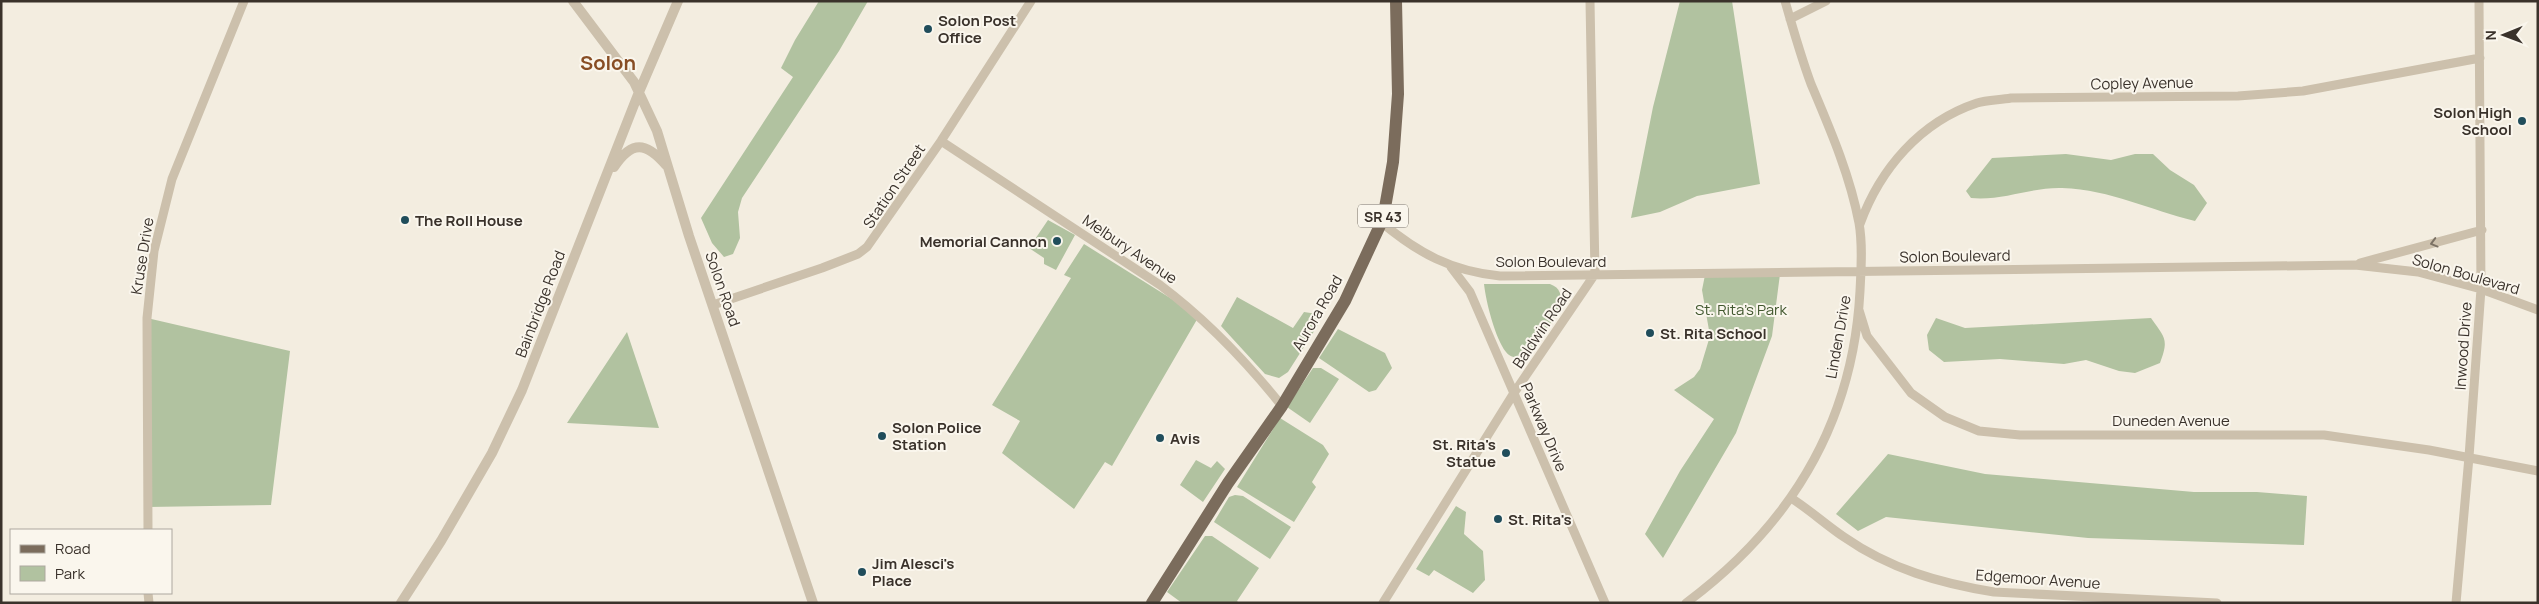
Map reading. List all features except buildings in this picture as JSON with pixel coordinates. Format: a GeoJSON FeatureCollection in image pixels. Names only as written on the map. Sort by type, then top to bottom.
{"type":"FeatureCollection","features":[{"type":"Feature","properties":{"kind":"main road","name":"Aurora Road"},"geometry":{"type":"LineString","coordinates":[[1152,603],[1228,483],[1282,406],[1345,301],[1381,222],[1393,162],[1398,94],[1396,1]]}},
{"type":"Feature","properties":{"kind":"street","name":"Kruse Drive"},"geometry":{"type":"LineString","coordinates":[[148,529],[147,318],[154,252],[172,179],[244,1]]}},
{"type":"Feature","properties":{"kind":"street","name":"Solon Road"},"geometry":{"type":"LineString","coordinates":[[572,1],[630,77],[657,130],[713,305],[813,603]]}},
{"type":"Feature","properties":{"kind":"street","name":"Bainbridge Road"},"geometry":{"type":"LineString","coordinates":[[401,603],[441,541],[492,453],[522,390],[639,92],[678,1]]}},
{"type":"Feature","properties":{"kind":"street","name":"Station Street"},"geometry":{"type":"LineString","coordinates":[[713,305],[822,268],[862,251],[875,237],[941,141],[1031,1]]}},
{"type":"Feature","properties":{"kind":"street"},"geometry":{"type":"LineString","coordinates":[[1590,1],[1595,274]]}},
{"type":"Feature","properties":{"kind":"street","name":"Linden Drive"},"geometry":{"type":"LineString","coordinates":[[1686,603],[1732,566],[1756,543],[1791,498],[1824,441],[1838,404],[1852,354],[1859,310],[1861,272],[1860,224],[1846,174],[1811,83],[1785,1]]}},
{"type":"Feature","properties":{"kind":"street"},"geometry":{"type":"LineString","coordinates":[[1790,19],[1826,1]]}},
{"type":"Feature","properties":{"kind":"street","name":"Inwood Drive"},"geometry":{"type":"LineString","coordinates":[[2456,603],[2470,457],[2480,289],[2482,230],[2479,1]]}},
{"type":"Feature","properties":{"kind":"street","name":"Copley Avenue"},"geometry":{"type":"LineString","coordinates":[[1860,224],[1866,206],[1888,168],[1913,139],[1946,116],[1978,103],[2011,98],[2238,96],[2303,91],[2480,58]]}},
{"type":"Feature","properties":{"kind":"street","name":"Melbury Avenue"},"geometry":{"type":"LineString","coordinates":[[941,141],[1153,280],[1187,305],[1249,366],[1282,406]]}},
{"type":"Feature","properties":{"kind":"street"},"geometry":{"type":"LineString","coordinates":[[604,180],[620,157],[633,147],[644,147],[657,154],[668,168]]}},
{"type":"Feature","properties":{"kind":"street","name":"Solon Boulevard"},"geometry":{"type":"LineString","coordinates":[[1381,222],[1420,250],[1451,266],[1500,276],[2355,265],[2418,272],[2480,289],[2538,310]]}},
{"type":"Feature","properties":{"kind":"street"},"geometry":{"type":"LineString","coordinates":[[2355,265],[2482,230]]}},
{"type":"Feature","properties":{"kind":"street","name":"Parkway Drive"},"geometry":{"type":"LineString","coordinates":[[1451,266],[1470,292],[1605,603]]}},
{"type":"Feature","properties":{"kind":"street","name":"Baldwin Road"},"geometry":{"type":"LineString","coordinates":[[1383,603],[1514,393],[1595,274]]}},
{"type":"Feature","properties":{"kind":"street","name":"Duneden Avenue"},"geometry":{"type":"LineString","coordinates":[[1859,310],[1867,336],[1911,393],[1945,417],[1979,431],[2020,435],[2324,435],[2470,457],[2538,471]]}},
{"type":"Feature","properties":{"kind":"street","name":"Edgemoor Avenue"},"geometry":{"type":"LineString","coordinates":[[1791,498],[1845,538],[1884,561],[1931,579],[1959,586],[1994,592],[2217,603]]}},
{"type":"Feature","properties":{"kind":"green space"},"geometry":{"type":"Polygon","coordinates":[[[819,1],[868,1],[839,51],[742,198],[738,212],[740,238],[733,254],[724,257],[712,243],[701,218],[793,77],[781,68],[795,40],[819,1]]]}},
{"type":"Feature","properties":{"kind":"green space"},"geometry":{"type":"Polygon","coordinates":[[[1680,1],[1732,1],[1760,184],[1697,196],[1660,212],[1631,218],[1653,107],[1680,1]]]}},
{"type":"Feature","properties":{"kind":"green space"},"geometry":{"type":"Polygon","coordinates":[[[2066,154],[2111,160],[2135,154],[2153,154],[2170,170],[2194,185],[2207,203],[2195,221],[2097,192],[2051,188],[1994,198],[1971,198],[1966,191],[1992,158],[2066,154]]]}},
{"type":"Feature","properties":{"kind":"green space"},"geometry":{"type":"Polygon","coordinates":[[[1048,220],[1075,235],[1056,270],[1044,264],[1044,258],[1029,248],[1048,220]]]}},
{"type":"Feature","properties":{"kind":"green space"},"geometry":{"type":"Polygon","coordinates":[[[1084,244],[1199,316],[1112,466],[1105,462],[1074,509],[1002,453],[1020,421],[992,405],[1071,278],[1064,275],[1084,244]]]}},
{"type":"Feature","properties":{"kind":"green space","name":"St. Rita's Park"},"geometry":{"type":"Polygon","coordinates":[[[1780,274],[1772,336],[1736,433],[1663,558],[1645,534],[1680,471],[1714,419],[1674,390],[1694,377],[1700,369],[1710,336],[1702,290],[1705,275],[1780,274]]]}},
{"type":"Feature","properties":{"kind":"green space"},"geometry":{"type":"Polygon","coordinates":[[[1484,284],[1550,284],[1558,290],[1561,295],[1562,306],[1528,357],[1510,356],[1502,346],[1492,320],[1484,284]]]}},
{"type":"Feature","properties":{"kind":"green space"},"geometry":{"type":"Polygon","coordinates":[[[1237,297],[1293,328],[1304,312],[1317,314],[1318,325],[1288,372],[1279,378],[1265,374],[1221,326],[1237,297]]]}},
{"type":"Feature","properties":{"kind":"green space"},"geometry":{"type":"Polygon","coordinates":[[[147,318],[290,351],[271,505],[148,507],[147,318]]]}},
{"type":"Feature","properties":{"kind":"green space"},"geometry":{"type":"Polygon","coordinates":[[[1936,318],[1965,328],[2151,318],[2165,343],[2160,363],[2135,373],[2119,371],[2086,360],[2064,364],[2000,359],[1944,362],[1929,350],[1927,335],[1936,318]]]}},
{"type":"Feature","properties":{"kind":"green space"},"geometry":{"type":"Polygon","coordinates":[[[1338,329],[1385,353],[1392,368],[1376,390],[1369,392],[1319,358],[1338,329]]]}},
{"type":"Feature","properties":{"kind":"green space"},"geometry":{"type":"Polygon","coordinates":[[[627,332],[659,428],[567,423],[627,332]]]}},
{"type":"Feature","properties":{"kind":"green space"},"geometry":{"type":"Polygon","coordinates":[[[1313,368],[1321,368],[1339,379],[1310,423],[1287,407],[1313,368]]]}},
{"type":"Feature","properties":{"kind":"green space"},"geometry":{"type":"Polygon","coordinates":[[[1280,418],[1323,445],[1329,454],[1312,482],[1316,487],[1294,522],[1237,487],[1280,418]]]}},
{"type":"Feature","properties":{"kind":"green space"},"geometry":{"type":"Polygon","coordinates":[[[1888,454],[1985,474],[2194,492],[2257,492],[2307,496],[2304,545],[2088,538],[1886,517],[1858,531],[1836,514],[1888,454]]]}},
{"type":"Feature","properties":{"kind":"green space"},"geometry":{"type":"Polygon","coordinates":[[[1196,460],[1211,468],[1217,461],[1225,469],[1203,502],[1180,485],[1196,460]]]}},
{"type":"Feature","properties":{"kind":"green space"},"geometry":{"type":"Polygon","coordinates":[[[1235,495],[1243,496],[1291,527],[1270,559],[1214,522],[1229,497],[1235,495]]]}},
{"type":"Feature","properties":{"kind":"green space"},"geometry":{"type":"Polygon","coordinates":[[[1456,506],[1466,512],[1464,534],[1483,551],[1485,580],[1473,593],[1434,570],[1429,576],[1416,569],[1456,506]]]}},
{"type":"Feature","properties":{"kind":"green space"},"geometry":{"type":"Polygon","coordinates":[[[1205,536],[1212,536],[1259,568],[1237,601],[1239,603],[1182,603],[1167,592],[1205,536]]]}},
{"type":"Feature","properties":{"kind":"place","name":"Solon Post Office"},"geometry":{"type":"Point","coordinates":[928,29]}},
{"type":"Feature","properties":{"kind":"place","name":"Solon High School"},"geometry":{"type":"Point","coordinates":[2522,121]}},
{"type":"Feature","properties":{"kind":"place","name":"The Roll House"},"geometry":{"type":"Point","coordinates":[405,220]}},
{"type":"Feature","properties":{"kind":"place","name":"Memorial Cannon"},"geometry":{"type":"Point","coordinates":[1057,241]}},
{"type":"Feature","properties":{"kind":"place","name":"St. Rita School"},"geometry":{"type":"Point","coordinates":[1650,333]}},
{"type":"Feature","properties":{"kind":"place","name":"Solon Police Station"},"geometry":{"type":"Point","coordinates":[882,436]}},
{"type":"Feature","properties":{"kind":"place","name":"Avis"},"geometry":{"type":"Point","coordinates":[1160,438]}},
{"type":"Feature","properties":{"kind":"place","name":"St. Rita's Statue"},"geometry":{"type":"Point","coordinates":[1506,453]}},
{"type":"Feature","properties":{"kind":"place","name":"St. Rita's"},"geometry":{"type":"Point","coordinates":[1498,519]}},
{"type":"Feature","properties":{"kind":"place","name":"Jim Alesci's Place"},"geometry":{"type":"Point","coordinates":[862,572]}},
{"type":"Feature","properties":{"kind":"district","name":"Solon"},"geometry":{"type":"Point","coordinates":[608,62]}}]}
